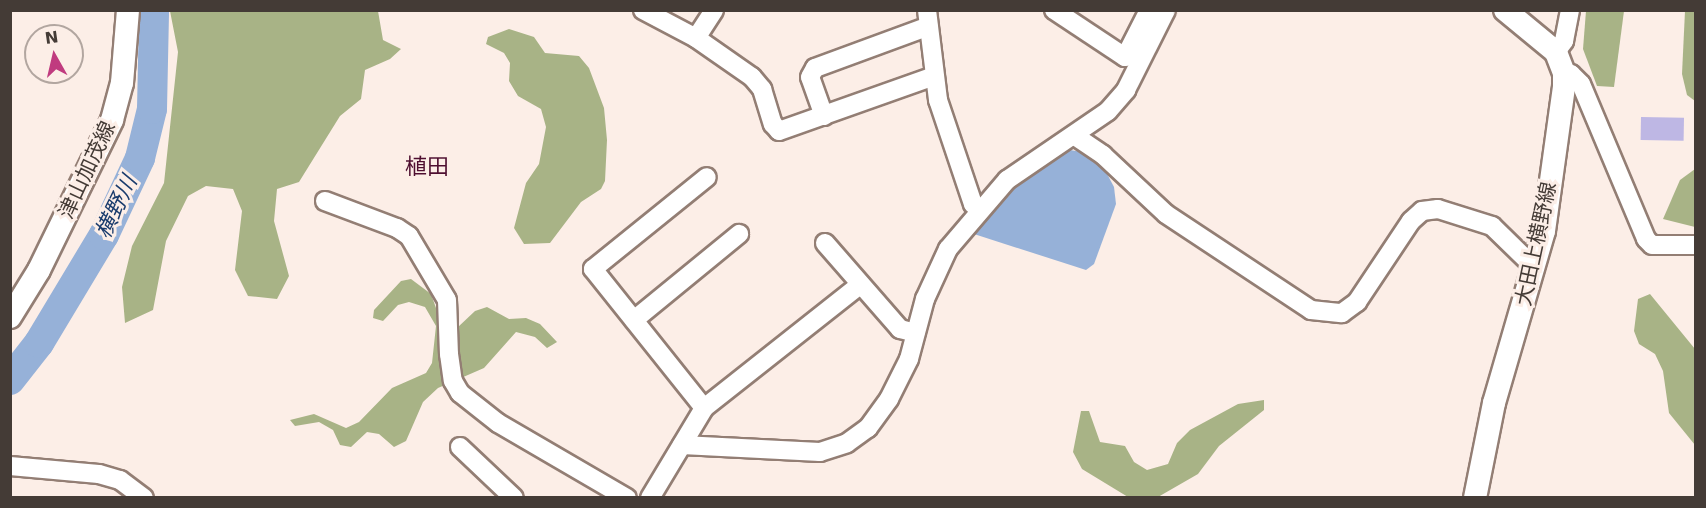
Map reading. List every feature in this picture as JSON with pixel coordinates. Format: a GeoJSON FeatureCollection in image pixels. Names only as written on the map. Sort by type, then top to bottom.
{"type":"FeatureCollection","features":[{"type":"Feature","properties":{"kind":"main road","name":"津山加茂線"},"geometry":{"type":"LineString","coordinates":[[10,317],[39,270],[112,120],[122,83],[128,10]]}},
{"type":"Feature","properties":{"kind":"main road","name":"大田上横野線"},"geometry":{"type":"LineString","coordinates":[[1475,498],[1494,403],[1535,268],[1564,73],[1556,52],[1505,10]]}},
{"type":"Feature","properties":{"kind":"street"},"geometry":{"type":"LineString","coordinates":[[643,10],[696,38],[752,77],[762,89],[773,124],[779,131],[934,76]]}},
{"type":"Feature","properties":{"kind":"street"},"geometry":{"type":"LineString","coordinates":[[696,38],[714,10]]}},
{"type":"Feature","properties":{"kind":"street"},"geometry":{"type":"LineString","coordinates":[[1054,10],[1125,57],[1149,10]]}},
{"type":"Feature","properties":{"kind":"street"},"geometry":{"type":"LineString","coordinates":[[682,445],[820,452],[847,443],[868,428],[890,399],[916,333],[936,270],[979,209],[1023,167],[1075,136],[1107,111],[1126,90],[1166,10]]}},
{"type":"Feature","properties":{"kind":"street"},"geometry":{"type":"LineString","coordinates":[[1556,52],[1564,41],[1570,10]]}},
{"type":"Feature","properties":{"kind":"street"},"geometry":{"type":"LineString","coordinates":[[824,116],[810,77],[815,68],[928,18],[934,76],[973,204],[979,209]]}},
{"type":"Feature","properties":{"kind":"street"},"geometry":{"type":"LineString","coordinates":[[1564,73],[1571,74],[1581,84],[1646,239],[1652,245],[1695,245]]}},
{"type":"Feature","properties":{"kind":"street"},"geometry":{"type":"LineString","coordinates":[[1075,136],[1103,155],[1166,214],[1311,310],[1342,313],[1357,302],[1411,221],[1422,211],[1438,209],[1492,226],[1535,268]]}},
{"type":"Feature","properties":{"kind":"street"},"geometry":{"type":"LineString","coordinates":[[704,408],[593,269],[707,177]]}},
{"type":"Feature","properties":{"kind":"street"},"geometry":{"type":"LineString","coordinates":[[325,201],[397,228],[409,237],[447,300],[449,354],[453,381],[460,393],[498,423],[627,498]]}},
{"type":"Feature","properties":{"kind":"street"},"geometry":{"type":"LineString","coordinates":[[634,320],[739,234]]}},
{"type":"Feature","properties":{"kind":"street"},"geometry":{"type":"LineString","coordinates":[[825,243],[900,329],[916,333]]}},
{"type":"Feature","properties":{"kind":"street"},"geometry":{"type":"LineString","coordinates":[[650,498],[704,408],[860,285]]}},
{"type":"Feature","properties":{"kind":"street"},"geometry":{"type":"LineString","coordinates":[[460,447],[514,498]]}},
{"type":"Feature","properties":{"kind":"street"},"geometry":{"type":"LineString","coordinates":[[10,466],[99,474],[120,480],[144,498]]}},
{"type":"Feature","properties":{"kind":"green space"},"geometry":{"type":"Polygon","coordinates":[[[170,11],[378,11],[383,40],[401,49],[390,59],[365,70],[361,99],[340,116],[299,182],[277,189],[274,221],[289,276],[277,299],[248,296],[235,270],[242,211],[233,189],[206,186],[188,196],[166,241],[153,310],[125,323],[122,287],[132,246],[164,183],[178,52],[170,11]]]}},
{"type":"Feature","properties":{"kind":"green space"},"geometry":{"type":"Polygon","coordinates":[[[1586,11],[1624,11],[1614,87],[1597,86],[1583,49],[1586,11]]]}},
{"type":"Feature","properties":{"kind":"green space"},"geometry":{"type":"Polygon","coordinates":[[[1685,11],[1695,11],[1695,101],[1687,95],[1682,74],[1685,11]]]}},
{"type":"Feature","properties":{"kind":"green space"},"geometry":{"type":"Polygon","coordinates":[[[509,29],[534,37],[545,53],[579,56],[589,68],[604,108],[607,140],[605,181],[601,189],[581,202],[550,243],[524,244],[514,228],[526,183],[539,164],[546,127],[541,109],[518,96],[509,81],[510,63],[504,53],[486,44],[488,37],[509,29]]]}},
{"type":"Feature","properties":{"kind":"green space"},"geometry":{"type":"Polygon","coordinates":[[[1695,169],[1695,227],[1663,219],[1680,180],[1695,169]]]}},
{"type":"Feature","properties":{"kind":"green space"},"geometry":{"type":"Polygon","coordinates":[[[411,279],[431,294],[441,322],[457,328],[475,311],[487,307],[509,319],[526,318],[540,324],[557,342],[547,348],[535,337],[516,332],[484,368],[438,388],[423,402],[406,441],[394,447],[379,434],[367,432],[351,447],[340,445],[333,430],[319,422],[295,426],[290,420],[314,414],[346,428],[359,422],[392,388],[426,373],[432,363],[436,326],[425,307],[409,302],[398,305],[383,321],[373,318],[374,310],[401,281],[411,279]]]}},
{"type":"Feature","properties":{"kind":"green space"},"geometry":{"type":"Polygon","coordinates":[[[1650,294],[1695,349],[1695,445],[1669,413],[1663,371],[1655,354],[1639,344],[1634,331],[1638,299],[1650,294]]]}},
{"type":"Feature","properties":{"kind":"green space"},"geometry":{"type":"Polygon","coordinates":[[[1264,400],[1264,410],[1219,446],[1198,474],[1158,497],[1128,497],[1082,469],[1073,452],[1081,411],[1089,411],[1100,442],[1125,446],[1134,462],[1147,470],[1168,464],[1177,443],[1190,430],[1238,404],[1264,400]]]}},
{"type":"Feature","properties":{"kind":"water"},"geometry":{"type":"Polygon","coordinates":[[[1070,150],[1088,153],[1104,168],[1114,187],[1116,204],[1094,264],[1086,270],[974,234],[1001,197],[1032,170],[1070,150]]]}},
{"type":"Feature","properties":{"kind":"building"},"geometry":{"type":"Polygon","coordinates":[[[1641,117],[1684,118],[1684,141],[1641,140],[1641,117]]]}},
{"type":"Feature","properties":{"kind":"waterway","name":"横野川"},"geometry":{"type":"LineString","coordinates":[[10,380],[39,343],[104,235],[140,158],[152,109],[154,10]]}},
{"type":"Feature","properties":{"kind":"district","name":"植田"},"geometry":{"type":"Point","coordinates":[427,167]}}]}
